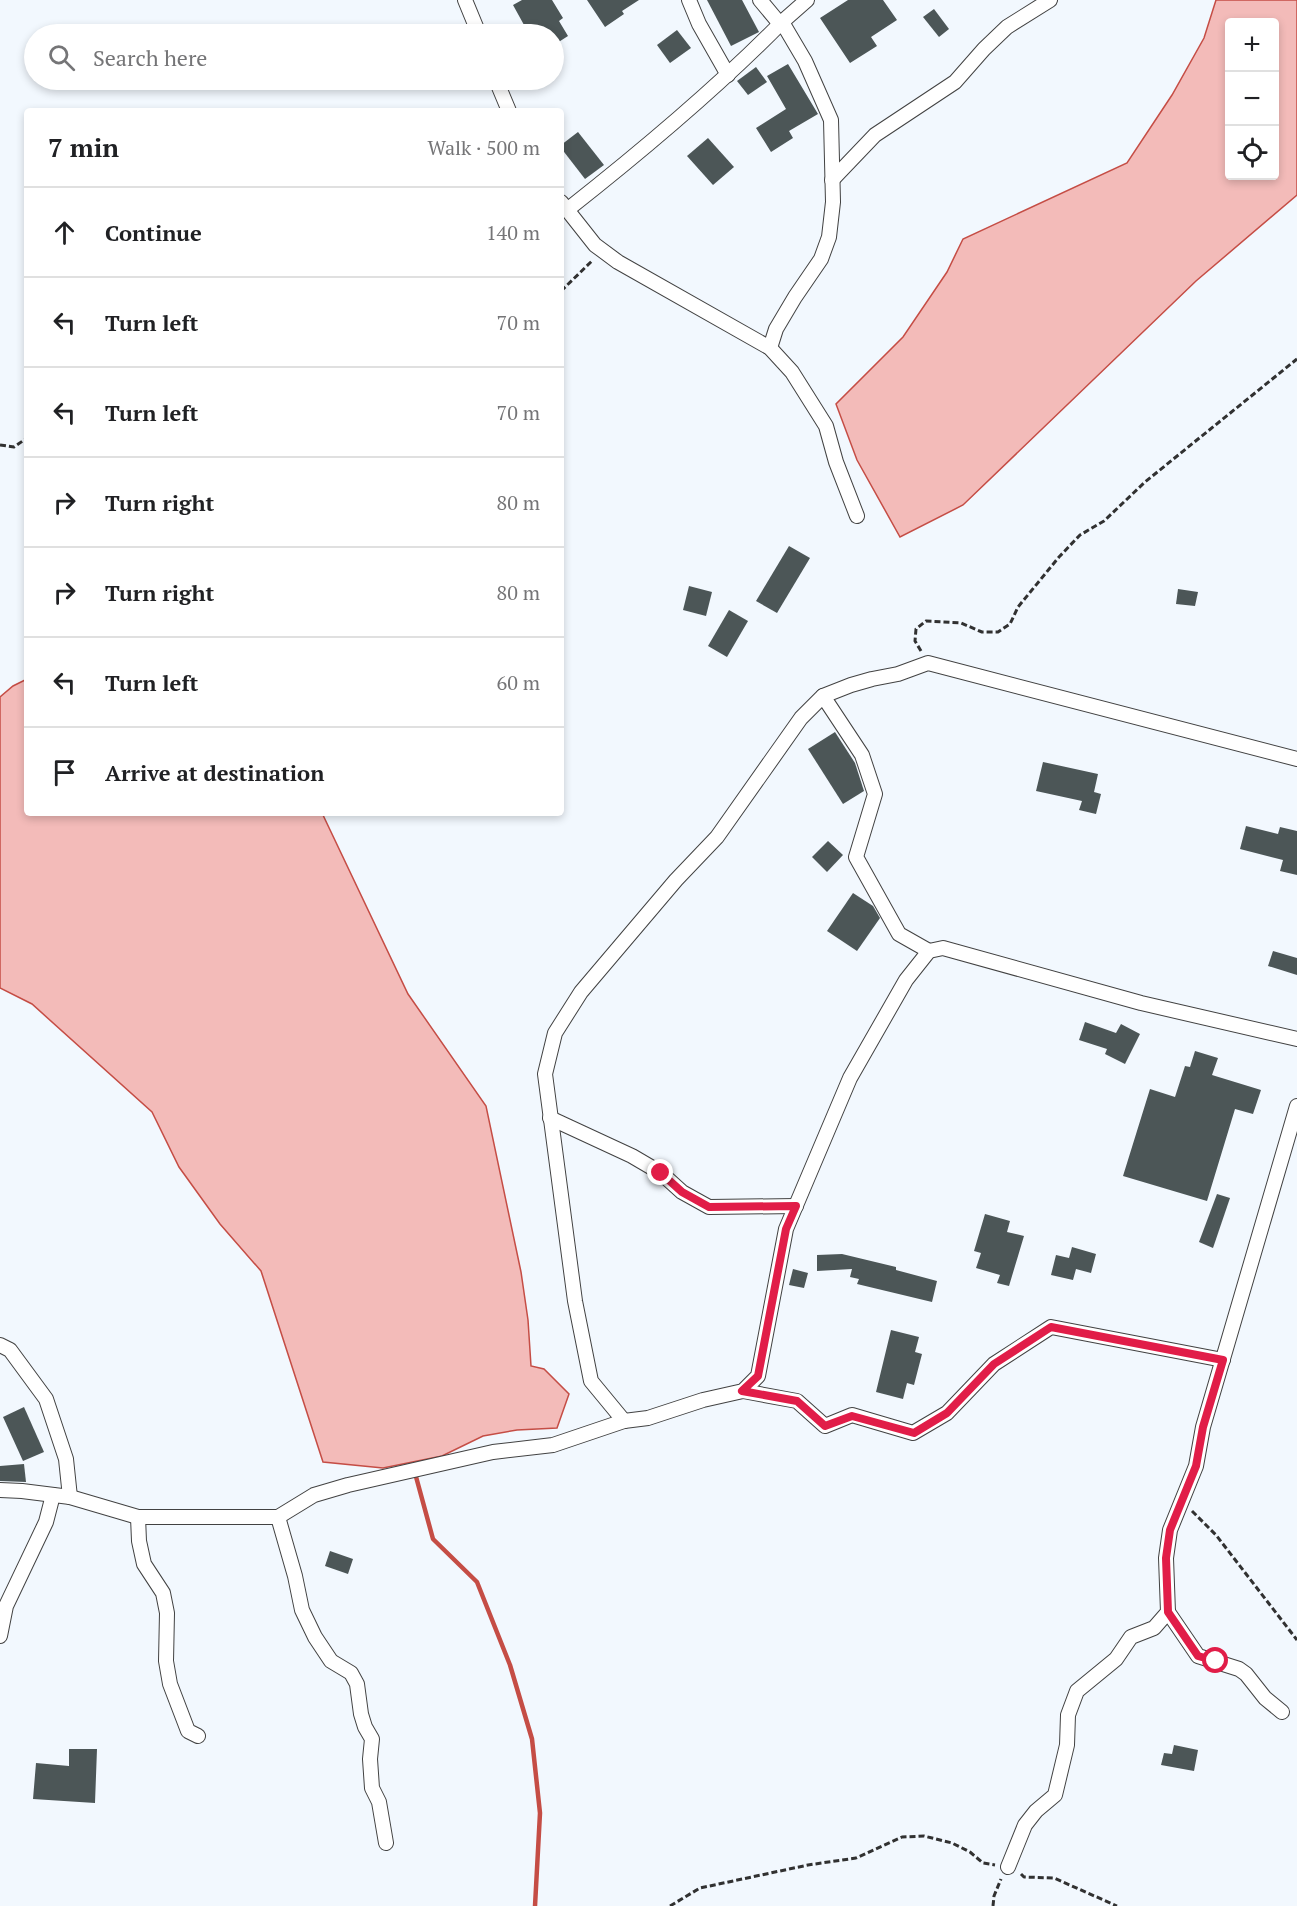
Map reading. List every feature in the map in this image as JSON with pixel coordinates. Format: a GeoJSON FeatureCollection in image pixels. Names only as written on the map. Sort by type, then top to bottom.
{"type":"FeatureCollection","features":[{"type":"Feature","properties":{"kind":"street"},"geometry":{"type":"LineString","coordinates":[[465,0],[475,24]]}},
{"type":"Feature","properties":{"kind":"street"},"geometry":{"type":"LineString","coordinates":[[688,0],[728,75]]}},
{"type":"Feature","properties":{"kind":"street"},"geometry":{"type":"LineString","coordinates":[[760,0],[781,23],[805,61],[831,120],[832,220],[821,259],[781,320],[770,348]]}},
{"type":"Feature","properties":{"kind":"street"},"geometry":{"type":"LineString","coordinates":[[807,0],[728,75],[646,147],[564,206],[595,245],[603,251],[659,287],[770,348],[792,372],[826,426],[836,462],[857,516]]}},
{"type":"Feature","properties":{"kind":"street"},"geometry":{"type":"LineString","coordinates":[[832,180],[875,135],[955,82],[1007,27],[1050,0]]}},
{"type":"Feature","properties":{"kind":"street"},"geometry":{"type":"LineString","coordinates":[[500,90],[508,108]]}},
{"type":"Feature","properties":{"kind":"street"},"geometry":{"type":"LineString","coordinates":[[624,1420],[591,1381],[575,1301],[544,1074],[555,1033],[576,1000],[676,880],[717,837],[801,718],[824,696],[850,685],[898,674],[928,663],[1297,759]]}},
{"type":"Feature","properties":{"kind":"street"},"geometry":{"type":"LineString","coordinates":[[824,696],[862,755],[875,794],[856,857],[899,934],[929,951]]}},
{"type":"Feature","properties":{"kind":"street"},"geometry":{"type":"LineString","coordinates":[[742,1391],[758,1376],[786,1229],[850,1078],[906,980],[929,951],[943,948],[1141,1003],[1297,1039]]}},
{"type":"Feature","properties":{"kind":"street"},"geometry":{"type":"LineString","coordinates":[[1282,1712],[1265,1698],[1246,1674],[1239,1669],[1198,1656],[1168,1612],[1166,1558],[1170,1530],[1196,1466],[1203,1427],[1297,1106]]}},
{"type":"Feature","properties":{"kind":"street"},"geometry":{"type":"LineString","coordinates":[[550,1118],[632,1156],[661,1173],[682,1192],[709,1207],[796,1206]]}},
{"type":"Feature","properties":{"kind":"street"},"geometry":{"type":"LineString","coordinates":[[0,1490],[70,1497],[138,1517],[278,1517],[314,1495],[348,1485],[493,1452],[553,1445],[624,1420],[648,1418],[703,1400],[742,1391],[797,1401],[825,1426],[852,1416],[914,1433],[947,1413],[994,1364],[1051,1327],[1223,1360]]}},
{"type":"Feature","properties":{"kind":"street"},"geometry":{"type":"LineString","coordinates":[[0,1346],[10,1350],[46,1399],[66,1459],[70,1497]]}},
{"type":"Feature","properties":{"kind":"street"},"geometry":{"type":"LineString","coordinates":[[0,1636],[6,1606],[46,1522],[53,1495]]}},
{"type":"Feature","properties":{"kind":"street"},"geometry":{"type":"LineString","coordinates":[[138,1517],[139,1541],[144,1564],[163,1593],[167,1613],[166,1661],[170,1684],[188,1731],[198,1736]]}},
{"type":"Feature","properties":{"kind":"street"},"geometry":{"type":"LineString","coordinates":[[278,1517],[295,1575],[302,1610],[315,1637],[331,1661],[351,1673],[357,1684],[361,1714],[372,1739],[370,1759],[372,1788],[379,1802],[386,1843]]}},
{"type":"Feature","properties":{"kind":"street"},"geometry":{"type":"LineString","coordinates":[[1008,1867],[1025,1825],[1036,1811],[1054,1796],[1067,1744],[1068,1715],[1077,1690],[1116,1659],[1131,1637],[1154,1628],[1168,1612]]}},
{"type":"Feature","properties":{"kind":"path"},"geometry":{"type":"LineString","coordinates":[[564,288],[603,251]]}},
{"type":"Feature","properties":{"kind":"path"},"geometry":{"type":"LineString","coordinates":[[928,663],[915,641],[916,629],[926,621],[961,623],[982,632],[998,632],[1010,624],[1018,607],[1080,535],[1104,521],[1145,482],[1297,359]]}},
{"type":"Feature","properties":{"kind":"path"},"geometry":{"type":"LineString","coordinates":[[0,445],[14,447],[24,440]]}},
{"type":"Feature","properties":{"kind":"path"},"geometry":{"type":"LineString","coordinates":[[1182,1500],[1216,1535],[1297,1640]]}},
{"type":"Feature","properties":{"kind":"path"},"geometry":{"type":"LineString","coordinates":[[670,1906],[700,1888],[808,1865],[856,1858],[902,1837],[924,1836],[952,1843],[970,1852],[983,1863],[1008,1867],[1024,1877],[1054,1878],[1117,1906]]}},
{"type":"Feature","properties":{"kind":"path"},"geometry":{"type":"LineString","coordinates":[[993,1906],[994,1896],[1008,1867]]}},
{"type":"Feature","properties":{"kind":"shaded area"},"geometry":{"type":"Polygon","coordinates":[[[1216,0],[1297,0],[1297,195],[1196,281],[963,505],[900,537],[857,460],[836,404],[903,337],[947,272],[963,239],[1127,163],[1172,95],[1204,38],[1216,0]]]}},
{"type":"Feature","properties":{"kind":"shaded area"},"geometry":{"type":"Polygon","coordinates":[[[24,680],[24,816],[323,816],[408,994],[486,1106],[521,1272],[528,1320],[531,1366],[544,1369],[569,1394],[557,1428],[517,1430],[483,1436],[442,1456],[383,1468],[323,1462],[261,1271],[220,1224],[179,1167],[152,1112],[32,1004],[0,988],[0,697],[24,680]]]}},
{"type":"Feature","properties":{"kind":"building"},"geometry":{"type":"Polygon","coordinates":[[[522,0],[552,0],[563,18],[559,21],[561,24],[523,24],[513,5],[522,0]]]}},
{"type":"Feature","properties":{"kind":"building"},"geometry":{"type":"Polygon","coordinates":[[[587,0],[639,0],[622,11],[624,14],[605,27],[587,0]]]}},
{"type":"Feature","properties":{"kind":"building"},"geometry":{"type":"Polygon","coordinates":[[[707,0],[742,0],[759,32],[731,46],[707,0]]]}},
{"type":"Feature","properties":{"kind":"building"},"geometry":{"type":"Polygon","coordinates":[[[848,0],[883,0],[897,20],[871,37],[877,46],[850,63],[820,18],[848,0]]]}},
{"type":"Feature","properties":{"kind":"building"},"geometry":{"type":"Polygon","coordinates":[[[934,9],[949,29],[939,37],[923,17],[934,9]]]}},
{"type":"Feature","properties":{"kind":"building"},"geometry":{"type":"Polygon","coordinates":[[[677,30],[691,48],[670,63],[657,45],[677,30]]]}},
{"type":"Feature","properties":{"kind":"building"},"geometry":{"type":"Polygon","coordinates":[[[788,64],[818,114],[789,131],[793,138],[771,152],[756,128],[786,109],[767,76],[788,64]]]}},
{"type":"Feature","properties":{"kind":"building"},"geometry":{"type":"Polygon","coordinates":[[[756,67],[767,82],[748,95],[737,81],[756,67]]]}},
{"type":"Feature","properties":{"kind":"building"},"geometry":{"type":"Polygon","coordinates":[[[578,132],[604,165],[585,179],[564,152],[564,143],[578,132]]]}},
{"type":"Feature","properties":{"kind":"building"},"geometry":{"type":"Polygon","coordinates":[[[708,138],[734,167],[713,185],[687,156],[708,138]]]}},
{"type":"Feature","properties":{"kind":"building"},"geometry":{"type":"Polygon","coordinates":[[[789,546],[810,558],[777,613],[756,601],[789,546]]]}},
{"type":"Feature","properties":{"kind":"building"},"geometry":{"type":"Polygon","coordinates":[[[689,586],[712,592],[706,616],[683,610],[689,586]]]}},
{"type":"Feature","properties":{"kind":"building"},"geometry":{"type":"Polygon","coordinates":[[[1178,589],[1198,592],[1195,606],[1176,604],[1178,589]]]}},
{"type":"Feature","properties":{"kind":"building"},"geometry":{"type":"Polygon","coordinates":[[[729,610],[748,621],[727,657],[708,646],[729,610]]]}},
{"type":"Feature","properties":{"kind":"building"},"geometry":{"type":"Polygon","coordinates":[[[835,732],[855,763],[864,791],[843,804],[808,749],[835,732]]]}},
{"type":"Feature","properties":{"kind":"building"},"geometry":{"type":"Polygon","coordinates":[[[1043,762],[1098,774],[1094,792],[1101,794],[1096,814],[1079,810],[1082,801],[1036,791],[1043,762]]]}},
{"type":"Feature","properties":{"kind":"building"},"geometry":{"type":"Polygon","coordinates":[[[1246,826],[1278,834],[1280,827],[1297,831],[1297,875],[1280,871],[1283,860],[1240,849],[1246,826]]]}},
{"type":"Feature","properties":{"kind":"building"},"geometry":{"type":"Polygon","coordinates":[[[828,841],[843,855],[827,872],[812,857],[828,841]]]}},
{"type":"Feature","properties":{"kind":"building"},"geometry":{"type":"Polygon","coordinates":[[[853,893],[873,906],[880,918],[857,951],[827,931],[853,893]]]}},
{"type":"Feature","properties":{"kind":"building"},"geometry":{"type":"Polygon","coordinates":[[[1273,951],[1297,958],[1297,975],[1268,966],[1273,951]]]}},
{"type":"Feature","properties":{"kind":"building"},"geometry":{"type":"Polygon","coordinates":[[[1085,1022],[1116,1033],[1121,1024],[1140,1034],[1125,1064],[1105,1054],[1107,1049],[1079,1040],[1085,1022]]]}},
{"type":"Feature","properties":{"kind":"building"},"geometry":{"type":"Polygon","coordinates":[[[1195,1051],[1218,1058],[1212,1075],[1261,1090],[1253,1114],[1235,1109],[1207,1201],[1123,1176],[1150,1089],[1175,1097],[1185,1066],[1190,1067],[1195,1051]]]}},
{"type":"Feature","properties":{"kind":"building"},"geometry":{"type":"Polygon","coordinates":[[[1217,1194],[1230,1198],[1213,1248],[1199,1242],[1217,1194]]]}},
{"type":"Feature","properties":{"kind":"building"},"geometry":{"type":"Polygon","coordinates":[[[985,1214],[1010,1221],[1007,1232],[1024,1236],[1009,1286],[997,1283],[1000,1275],[976,1268],[981,1253],[974,1251],[985,1214]]]}},
{"type":"Feature","properties":{"kind":"building"},"geometry":{"type":"Polygon","coordinates":[[[1072,1247],[1096,1254],[1091,1273],[1076,1269],[1073,1280],[1051,1275],[1056,1255],[1069,1258],[1072,1247]]]}},
{"type":"Feature","properties":{"kind":"building"},"geometry":{"type":"Polygon","coordinates":[[[842,1254],[896,1267],[896,1270],[937,1281],[932,1302],[857,1284],[859,1279],[850,1277],[852,1269],[817,1271],[817,1255],[842,1254]]]}},
{"type":"Feature","properties":{"kind":"building"},"geometry":{"type":"Polygon","coordinates":[[[793,1269],[808,1273],[804,1288],[789,1285],[793,1269]]]}},
{"type":"Feature","properties":{"kind":"building"},"geometry":{"type":"Polygon","coordinates":[[[891,1330],[919,1337],[915,1352],[922,1354],[914,1385],[907,1383],[903,1399],[876,1392],[891,1330]]]}},
{"type":"Feature","properties":{"kind":"building"},"geometry":{"type":"Polygon","coordinates":[[[24,1407],[44,1452],[23,1461],[3,1417],[24,1407]]]}},
{"type":"Feature","properties":{"kind":"building"},"geometry":{"type":"Polygon","coordinates":[[[24,1464],[26,1482],[0,1481],[0,1466],[24,1464]]]}},
{"type":"Feature","properties":{"kind":"building"},"geometry":{"type":"Polygon","coordinates":[[[330,1551],[353,1559],[348,1574],[325,1566],[330,1551]]]}},
{"type":"Feature","properties":{"kind":"building"},"geometry":{"type":"Polygon","coordinates":[[[1174,1745],[1198,1750],[1194,1771],[1161,1765],[1164,1753],[1172,1754],[1174,1745]]]}},
{"type":"Feature","properties":{"kind":"building"},"geometry":{"type":"Polygon","coordinates":[[[69,1749],[97,1749],[95,1803],[33,1799],[36,1763],[69,1766],[69,1749]]]}},
{"type":"Feature","properties":{"kind":"waterway"},"geometry":{"type":"LineString","coordinates":[[415,1473],[433,1539],[477,1582],[510,1665],[532,1739],[540,1813],[535,1906]]}},
{"type":"Feature","properties":{"kind":"route"},"geometry":{"type":"LineString","coordinates":[[661,1173],[682,1192],[709,1207],[796,1206],[786,1229],[758,1376],[742,1391],[797,1401],[825,1426],[852,1416],[914,1433],[947,1413],[994,1364],[1051,1327],[1223,1360],[1203,1427],[1196,1466],[1170,1530],[1166,1558],[1168,1612],[1198,1656],[1216,1661]]}}]}
